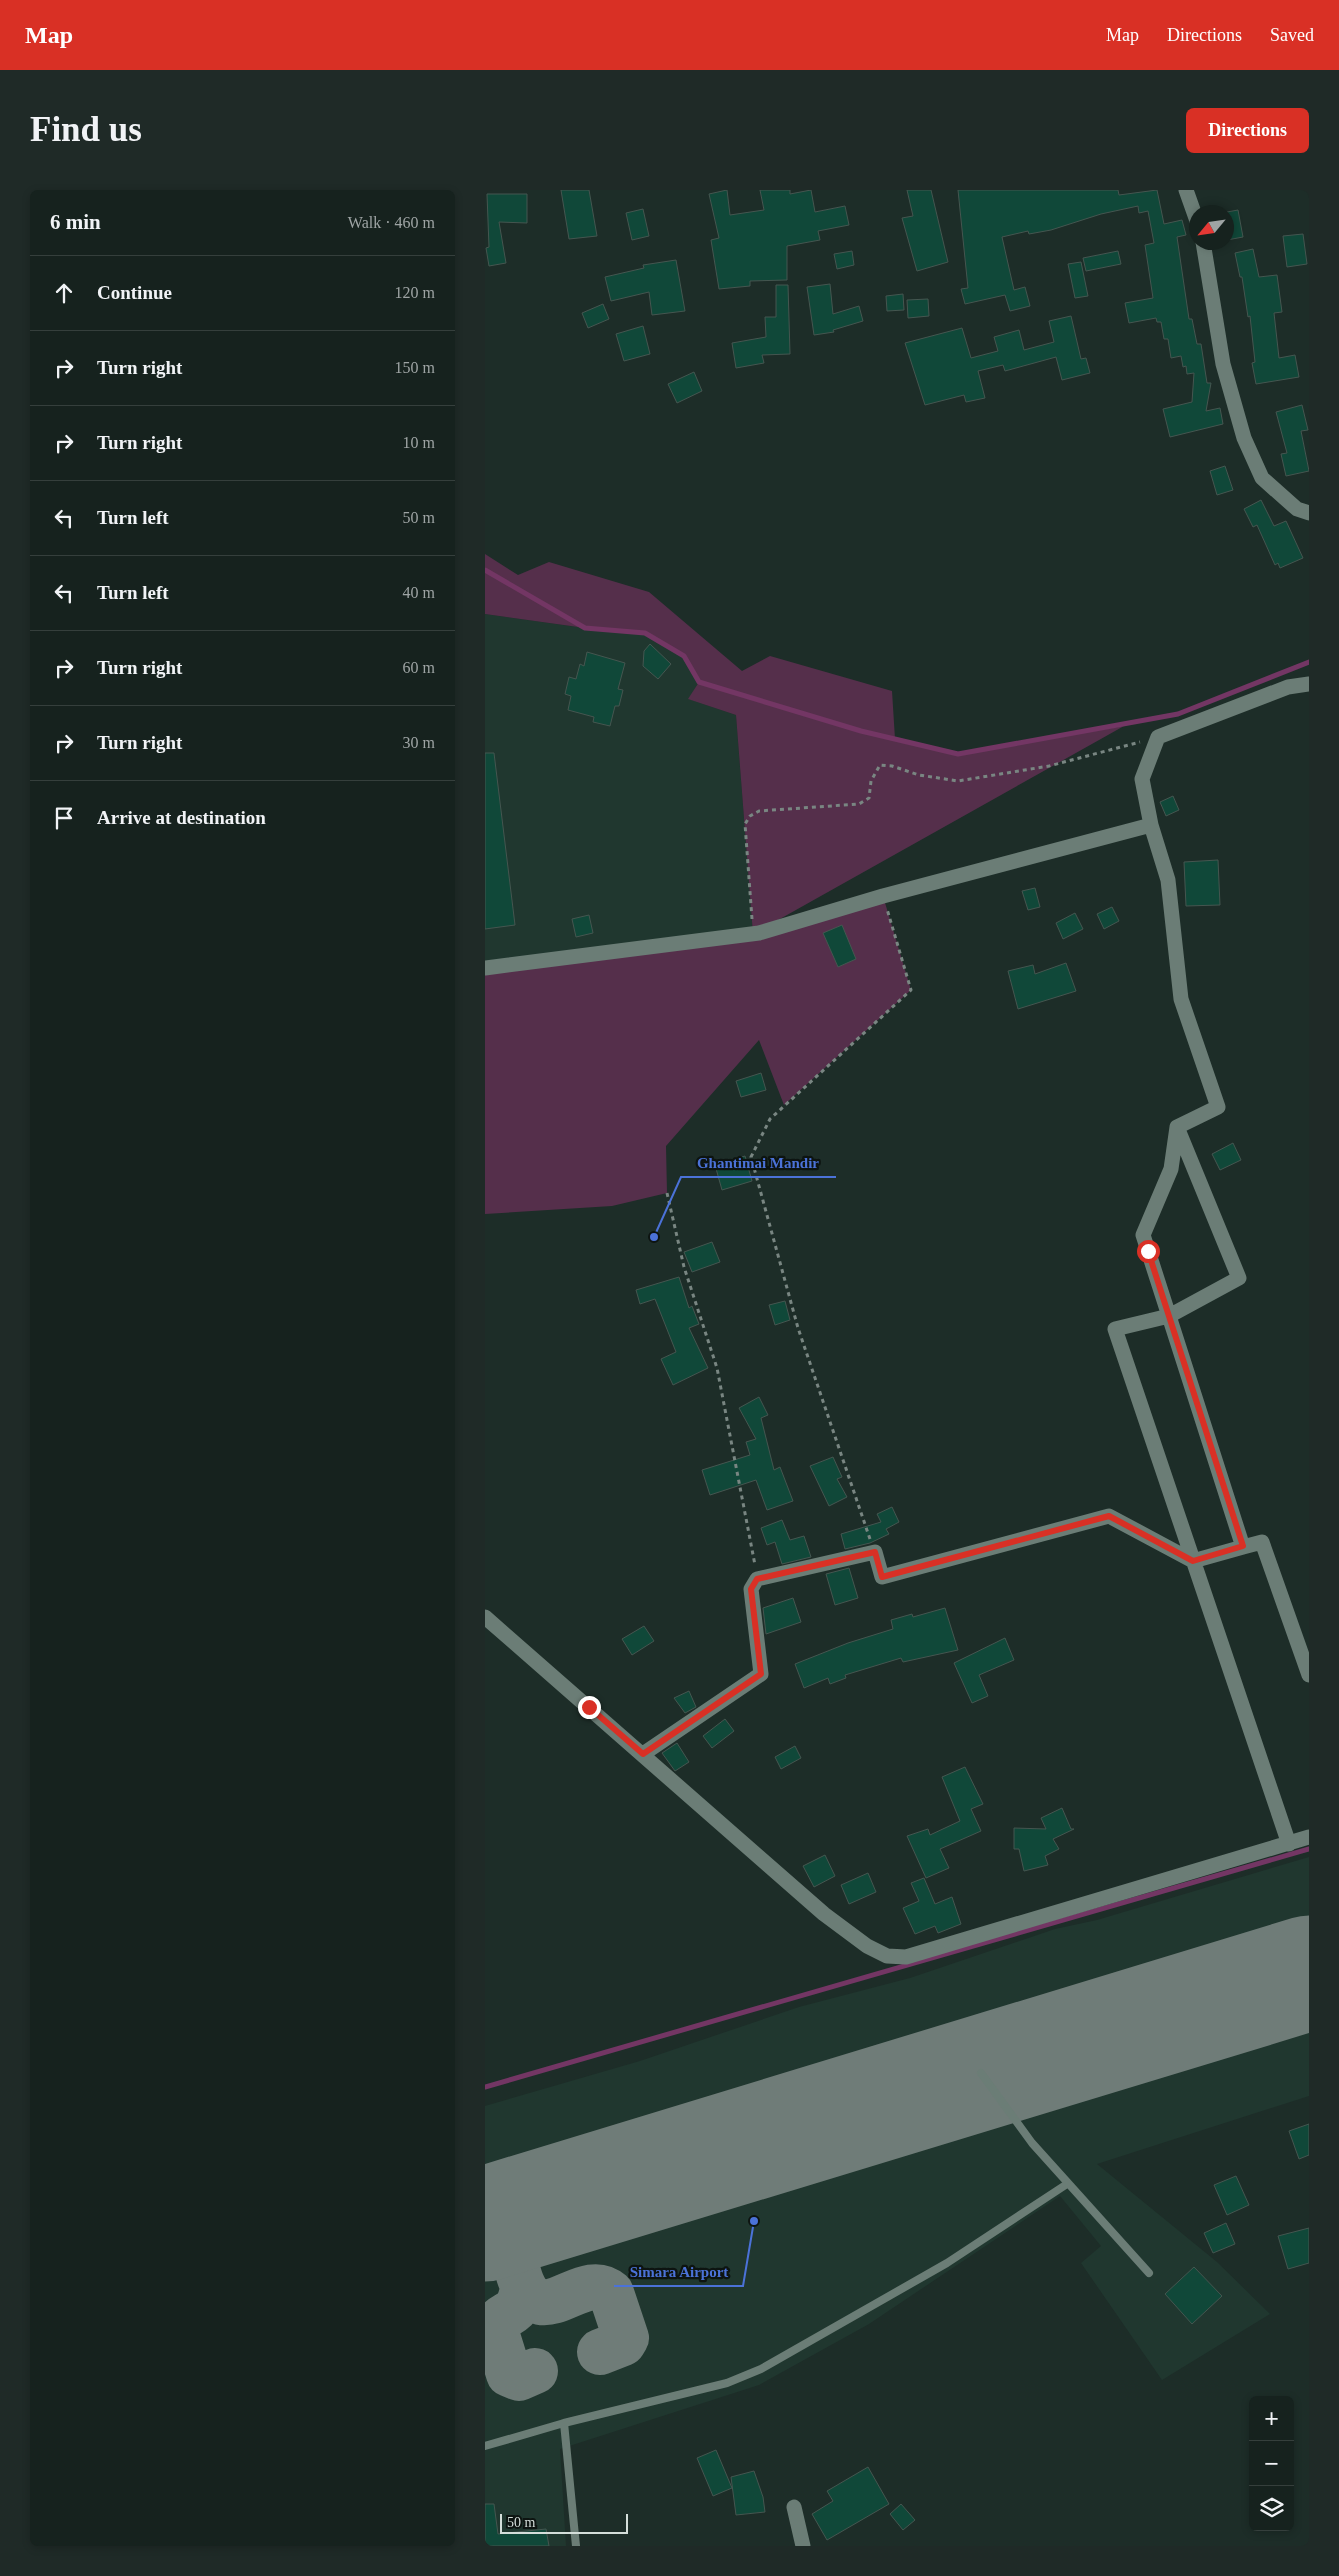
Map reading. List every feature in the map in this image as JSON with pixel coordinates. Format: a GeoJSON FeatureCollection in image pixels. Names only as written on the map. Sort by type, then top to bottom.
{"type":"FeatureCollection","features":[{"type":"Feature","properties":{"kind":"street"},"geometry":{"type":"LineString","coordinates":[[1186,190],[1191,205]]}},
{"type":"Feature","properties":{"kind":"street"},"geometry":{"type":"LineString","coordinates":[[1204,250],[1223,364],[1244,438],[1261,478],[1297,509],[1309,513]]}},
{"type":"Feature","properties":{"kind":"street"},"geometry":{"type":"LineString","coordinates":[[1177,1127],[1218,1107],[1181,999],[1168,880],[1151,825],[1142,779],[1158,737],[1288,687],[1309,684]]}},
{"type":"Feature","properties":{"kind":"street"},"geometry":{"type":"LineString","coordinates":[[485,968],[753,934],[883,896],[1151,825]]}},
{"type":"Feature","properties":{"kind":"street"},"geometry":{"type":"LineString","coordinates":[[1177,1127],[1171,1168],[1143,1235],[1243,1546]]}},
{"type":"Feature","properties":{"kind":"street"},"geometry":{"type":"LineString","coordinates":[[1177,1127],[1239,1278],[1169,1316],[1115,1329],[1289,1844]]}},
{"type":"Feature","properties":{"kind":"street"},"geometry":{"type":"LineString","coordinates":[[643,1754],[761,1674],[751,1589],[757,1579],[875,1552],[882,1577],[1109,1516],[1193,1561],[1262,1542],[1309,1675]]}},
{"type":"Feature","properties":{"kind":"street"},"geometry":{"type":"LineString","coordinates":[[485,1616],[643,1754],[724,1828],[825,1914],[867,1946],[887,1956],[906,1957],[1309,1837]]}},
{"type":"Feature","properties":{"kind":"street"},"geometry":{"type":"LineString","coordinates":[[794,2507],[803,2546]]}},
{"type":"Feature","properties":{"kind":"lane"},"geometry":{"type":"LineString","coordinates":[[981,2073],[1032,2143],[1149,2273]]}},
{"type":"Feature","properties":{"kind":"lane"},"geometry":{"type":"LineString","coordinates":[[485,2446],[564,2423],[727,2383],[761,2369],[947,2263],[1067,2184]]}},
{"type":"Feature","properties":{"kind":"lane"},"geometry":{"type":"LineString","coordinates":[[564,2423],[576,2546]]}},
{"type":"Feature","properties":{"kind":"path"},"geometry":{"type":"LineString","coordinates":[[753,934],[745,824],[750,816],[759,811],[859,804],[869,798],[871,781],[879,765],[892,766],[919,775],[958,781],[1049,766],[1158,737]]}},
{"type":"Feature","properties":{"kind":"path"},"geometry":{"type":"LineString","coordinates":[[875,1552],[798,1328],[751,1157],[770,1119],[911,990],[883,896]]}},
{"type":"Feature","properties":{"kind":"path"},"geometry":{"type":"LineString","coordinates":[[667,1193],[684,1267],[717,1368],[757,1579]]}},
{"type":"Feature","properties":{"kind":"shaded area"},"geometry":{"type":"Polygon","coordinates":[[[485,554],[518,575],[549,562],[649,592],[742,671],[770,656],[892,691],[895,739],[958,754],[1124,726],[755,933],[883,896],[911,990],[784,1105],[759,1040],[666,1146],[667,1193],[612,1206],[485,1214],[485,968],[753,934],[736,715],[688,699],[699,682],[684,656],[645,633],[585,628],[485,614],[485,554]]]}},
{"type":"Feature","properties":{"kind":"shaded area"},"geometry":{"type":"Polygon","coordinates":[[[485,614],[585,628],[645,633],[684,656],[699,682],[689,699],[736,715],[753,934],[485,968],[485,614]]]}},
{"type":"Feature","properties":{"kind":"shaded area"},"geometry":{"type":"Polygon","coordinates":[[[1309,1857],[1309,2096],[1097,2164],[1217,2262],[1270,2314],[1162,2380],[1081,2263],[1101,2246],[1060,2196],[869,2324],[759,2385],[560,2449],[566,2546],[485,2546],[485,2106],[640,2061],[799,2007],[910,1978],[1055,1929],[1097,1920],[1309,1857]]]}},
{"type":"Feature","properties":{"kind":"building"},"geometry":{"type":"Polygon","coordinates":[[[561,190],[589,190],[597,236],[569,239],[561,190]]]}},
{"type":"Feature","properties":{"kind":"building"},"geometry":{"type":"Polygon","coordinates":[[[727,190],[730,215],[764,210],[760,190],[790,190],[790,194],[811,190],[815,212],[845,206],[849,225],[818,231],[820,240],[787,246],[787,280],[750,281],[750,286],[719,289],[711,240],[719,238],[709,194],[727,190]]]}},
{"type":"Feature","properties":{"kind":"building"},"geometry":{"type":"Polygon","coordinates":[[[907,190],[931,190],[948,262],[917,271],[902,218],[913,216],[907,190]]]}},
{"type":"Feature","properties":{"kind":"building"},"geometry":{"type":"Polygon","coordinates":[[[958,190],[1118,190],[1119,195],[1157,190],[1164,224],[1182,220],[1186,235],[1177,237],[1189,319],[1192,319],[1197,344],[1201,344],[1207,383],[1211,383],[1206,411],[1220,408],[1223,424],[1170,437],[1163,409],[1192,402],[1194,373],[1187,374],[1186,366],[1183,367],[1181,356],[1171,358],[1168,339],[1164,339],[1161,322],[1157,322],[1156,318],[1129,323],[1125,303],[1153,298],[1145,245],[1154,243],[1148,211],[1139,213],[1138,206],[1101,214],[1051,230],[1029,234],[1028,231],[1002,237],[1014,290],[1025,287],[1030,306],[1010,311],[1005,295],[965,304],[961,289],[968,288],[958,190]]]}},
{"type":"Feature","properties":{"kind":"building"},"geometry":{"type":"Polygon","coordinates":[[[487,194],[527,194],[527,223],[499,222],[506,263],[489,266],[486,248],[489,247],[487,194]]]}},
{"type":"Feature","properties":{"kind":"building"},"geometry":{"type":"Polygon","coordinates":[[[643,209],[649,236],[632,240],[626,213],[643,209]]]}},
{"type":"Feature","properties":{"kind":"building"},"geometry":{"type":"Polygon","coordinates":[[[1238,210],[1243,237],[1234,239],[1234,211],[1238,210]]]}},
{"type":"Feature","properties":{"kind":"building"},"geometry":{"type":"Polygon","coordinates":[[[1303,234],[1307,264],[1287,267],[1283,236],[1303,234]]]}},
{"type":"Feature","properties":{"kind":"building"},"geometry":{"type":"Polygon","coordinates":[[[1253,249],[1259,277],[1277,275],[1282,312],[1274,313],[1279,358],[1295,355],[1299,377],[1256,384],[1252,363],[1255,362],[1250,316],[1248,317],[1242,277],[1240,277],[1235,253],[1253,249]]]}},
{"type":"Feature","properties":{"kind":"building"},"geometry":{"type":"Polygon","coordinates":[[[852,251],[854,265],[837,269],[834,254],[852,251]]]}},
{"type":"Feature","properties":{"kind":"building"},"geometry":{"type":"Polygon","coordinates":[[[1118,251],[1121,264],[1086,271],[1083,258],[1118,251]]]}},
{"type":"Feature","properties":{"kind":"building"},"geometry":{"type":"Polygon","coordinates":[[[676,260],[685,311],[652,315],[649,292],[611,301],[605,277],[644,268],[643,265],[676,260]]]}},
{"type":"Feature","properties":{"kind":"building"},"geometry":{"type":"Polygon","coordinates":[[[1081,262],[1088,296],[1075,298],[1068,264],[1081,262]]]}},
{"type":"Feature","properties":{"kind":"building"},"geometry":{"type":"Polygon","coordinates":[[[830,284],[833,314],[859,306],[863,321],[833,330],[834,332],[814,335],[807,287],[830,284]]]}},
{"type":"Feature","properties":{"kind":"building"},"geometry":{"type":"Polygon","coordinates":[[[776,285],[788,285],[790,354],[762,355],[764,363],[736,368],[732,343],[766,337],[765,317],[776,317],[776,285]]]}},
{"type":"Feature","properties":{"kind":"building"},"geometry":{"type":"Polygon","coordinates":[[[903,294],[904,310],[887,311],[886,296],[903,294]]]}},
{"type":"Feature","properties":{"kind":"building"},"geometry":{"type":"Polygon","coordinates":[[[928,299],[929,316],[908,318],[907,300],[928,299]]]}},
{"type":"Feature","properties":{"kind":"building"},"geometry":{"type":"Polygon","coordinates":[[[603,304],[609,319],[588,328],[582,313],[603,304]]]}},
{"type":"Feature","properties":{"kind":"building"},"geometry":{"type":"Polygon","coordinates":[[[1071,316],[1081,359],[1086,358],[1090,373],[1062,380],[1056,357],[1005,371],[1003,365],[978,371],[985,398],[966,402],[964,395],[925,405],[905,343],[962,328],[971,358],[998,351],[994,337],[1019,330],[1024,350],[1054,342],[1049,321],[1071,316]]]}},
{"type":"Feature","properties":{"kind":"building"},"geometry":{"type":"Polygon","coordinates":[[[643,326],[650,354],[624,361],[616,334],[643,326]]]}},
{"type":"Feature","properties":{"kind":"building"},"geometry":{"type":"Polygon","coordinates":[[[694,372],[702,391],[677,403],[668,384],[694,372]]]}},
{"type":"Feature","properties":{"kind":"building"},"geometry":{"type":"Polygon","coordinates":[[[1302,405],[1308,430],[1301,431],[1309,471],[1286,476],[1281,454],[1287,453],[1276,412],[1302,405]]]}},
{"type":"Feature","properties":{"kind":"building"},"geometry":{"type":"Polygon","coordinates":[[[1225,466],[1233,490],[1217,495],[1210,471],[1225,466]]]}},
{"type":"Feature","properties":{"kind":"building"},"geometry":{"type":"Polygon","coordinates":[[[1261,500],[1274,526],[1286,521],[1303,558],[1280,568],[1278,563],[1275,565],[1257,525],[1253,527],[1244,509],[1261,500]]]}},
{"type":"Feature","properties":{"kind":"building"},"geometry":{"type":"Polygon","coordinates":[[[650,644],[671,664],[658,679],[643,666],[644,651],[650,644]]]}},
{"type":"Feature","properties":{"kind":"building"},"geometry":{"type":"Polygon","coordinates":[[[587,652],[625,663],[618,689],[623,690],[619,706],[615,706],[610,726],[593,722],[594,717],[568,710],[571,696],[565,694],[569,677],[576,679],[580,664],[584,666],[587,652]]]}},
{"type":"Feature","properties":{"kind":"building"},"geometry":{"type":"Polygon","coordinates":[[[485,753],[494,753],[515,925],[485,929],[485,753]]]}},
{"type":"Feature","properties":{"kind":"building"},"geometry":{"type":"Polygon","coordinates":[[[1173,796],[1179,810],[1166,816],[1160,802],[1173,796]]]}},
{"type":"Feature","properties":{"kind":"building"},"geometry":{"type":"Polygon","coordinates":[[[1218,860],[1220,905],[1186,906],[1184,862],[1218,860]]]}},
{"type":"Feature","properties":{"kind":"building"},"geometry":{"type":"Polygon","coordinates":[[[1035,888],[1040,907],[1028,910],[1022,891],[1035,888]]]}},
{"type":"Feature","properties":{"kind":"building"},"geometry":{"type":"Polygon","coordinates":[[[1112,907],[1119,921],[1104,929],[1097,914],[1112,907]]]}},
{"type":"Feature","properties":{"kind":"building"},"geometry":{"type":"Polygon","coordinates":[[[1075,913],[1083,929],[1063,939],[1056,923],[1075,913]]]}},
{"type":"Feature","properties":{"kind":"building"},"geometry":{"type":"Polygon","coordinates":[[[589,915],[593,933],[576,937],[572,919],[589,915]]]}},
{"type":"Feature","properties":{"kind":"building"},"geometry":{"type":"Polygon","coordinates":[[[842,925],[856,959],[838,967],[823,933],[842,925]]]}},
{"type":"Feature","properties":{"kind":"building"},"geometry":{"type":"Polygon","coordinates":[[[1066,963],[1076,991],[1018,1009],[1008,971],[1033,965],[1035,974],[1066,963]]]}},
{"type":"Feature","properties":{"kind":"building"},"geometry":{"type":"Polygon","coordinates":[[[761,1073],[766,1090],[741,1097],[736,1081],[761,1073]]]}},
{"type":"Feature","properties":{"kind":"building"},"geometry":{"type":"Polygon","coordinates":[[[1233,1143],[1241,1160],[1220,1170],[1212,1154],[1233,1143]]]}},
{"type":"Feature","properties":{"kind":"building"},"geometry":{"type":"Polygon","coordinates":[[[745,1156],[752,1181],[722,1190],[715,1165],[745,1156]]]}},
{"type":"Feature","properties":{"kind":"building"},"geometry":{"type":"Polygon","coordinates":[[[712,1242],[720,1262],[692,1272],[684,1252],[712,1242]]]}},
{"type":"Feature","properties":{"kind":"building"},"geometry":{"type":"Polygon","coordinates":[[[679,1277],[689,1308],[692,1306],[699,1324],[689,1328],[708,1368],[673,1385],[661,1359],[676,1352],[655,1299],[640,1304],[636,1290],[679,1277]]]}},
{"type":"Feature","properties":{"kind":"building"},"geometry":{"type":"Polygon","coordinates":[[[785,1301],[790,1320],[775,1325],[769,1305],[785,1301]]]}},
{"type":"Feature","properties":{"kind":"building"},"geometry":{"type":"Polygon","coordinates":[[[759,1397],[768,1415],[761,1418],[774,1470],[780,1467],[793,1501],[767,1510],[756,1480],[710,1495],[702,1470],[750,1455],[746,1442],[756,1439],[739,1408],[759,1397]]]}},
{"type":"Feature","properties":{"kind":"building"},"geometry":{"type":"Polygon","coordinates":[[[833,1457],[842,1477],[837,1479],[847,1497],[829,1506],[810,1466],[833,1457]]]}},
{"type":"Feature","properties":{"kind":"building"},"geometry":{"type":"Polygon","coordinates":[[[892,1507],[899,1522],[886,1529],[889,1534],[870,1543],[845,1549],[841,1534],[881,1522],[877,1514],[892,1507]]]}},
{"type":"Feature","properties":{"kind":"building"},"geometry":{"type":"Polygon","coordinates":[[[782,1520],[790,1540],[804,1536],[811,1557],[782,1564],[775,1542],[767,1545],[761,1528],[782,1520]]]}},
{"type":"Feature","properties":{"kind":"building"},"geometry":{"type":"Polygon","coordinates":[[[849,1568],[858,1598],[835,1605],[826,1574],[849,1568]]]}},
{"type":"Feature","properties":{"kind":"building"},"geometry":{"type":"Polygon","coordinates":[[[793,1598],[801,1622],[766,1634],[763,1608],[793,1598]]]}},
{"type":"Feature","properties":{"kind":"building"},"geometry":{"type":"Polygon","coordinates":[[[945,1608],[958,1650],[903,1662],[901,1658],[845,1675],[846,1678],[830,1684],[828,1678],[804,1688],[795,1664],[848,1643],[893,1629],[891,1620],[912,1614],[913,1617],[945,1608]]]}},
{"type":"Feature","properties":{"kind":"building"},"geometry":{"type":"Polygon","coordinates":[[[644,1626],[654,1641],[632,1655],[622,1639],[644,1626]]]}},
{"type":"Feature","properties":{"kind":"building"},"geometry":{"type":"Polygon","coordinates":[[[1005,1638],[1014,1660],[979,1675],[988,1696],[972,1703],[954,1663],[1005,1638]]]}},
{"type":"Feature","properties":{"kind":"building"},"geometry":{"type":"Polygon","coordinates":[[[689,1691],[696,1707],[685,1713],[674,1698],[689,1691]]]}},
{"type":"Feature","properties":{"kind":"building"},"geometry":{"type":"Polygon","coordinates":[[[725,1719],[734,1731],[712,1748],[703,1736],[725,1719]]]}},
{"type":"Feature","properties":{"kind":"building"},"geometry":{"type":"Polygon","coordinates":[[[677,1743],[689,1762],[675,1771],[662,1753],[677,1743]]]}},
{"type":"Feature","properties":{"kind":"building"},"geometry":{"type":"Polygon","coordinates":[[[795,1746],[801,1758],[781,1769],[775,1757],[795,1746]]]}},
{"type":"Feature","properties":{"kind":"building"},"geometry":{"type":"Polygon","coordinates":[[[965,1767],[983,1804],[971,1809],[981,1831],[940,1849],[949,1868],[926,1878],[907,1836],[928,1829],[930,1835],[960,1821],[942,1777],[965,1767]]]}},
{"type":"Feature","properties":{"kind":"building"},"geometry":{"type":"Polygon","coordinates":[[[1062,1808],[1071,1829],[1074,1829],[1053,1839],[1059,1849],[1045,1856],[1048,1865],[1024,1871],[1019,1849],[1014,1849],[1014,1828],[1046,1829],[1041,1818],[1062,1808]]]}},
{"type":"Feature","properties":{"kind":"building"},"geometry":{"type":"Polygon","coordinates":[[[825,1855],[835,1876],[814,1887],[803,1866],[825,1855]]]}},
{"type":"Feature","properties":{"kind":"building"},"geometry":{"type":"Polygon","coordinates":[[[868,1873],[876,1892],[849,1904],[841,1885],[868,1873]]]}},
{"type":"Feature","properties":{"kind":"building"},"geometry":{"type":"Polygon","coordinates":[[[924,1878],[935,1904],[952,1897],[961,1924],[938,1933],[935,1926],[915,1934],[903,1908],[919,1901],[911,1883],[924,1878]]]}},
{"type":"Feature","properties":{"kind":"building"},"geometry":{"type":"Polygon","coordinates":[[[1309,2124],[1309,2155],[1299,2159],[1289,2131],[1309,2124]]]}},
{"type":"Feature","properties":{"kind":"building"},"geometry":{"type":"Polygon","coordinates":[[[1236,2176],[1249,2205],[1227,2215],[1214,2185],[1236,2176]]]}},
{"type":"Feature","properties":{"kind":"building"},"geometry":{"type":"Polygon","coordinates":[[[1226,2223],[1235,2244],[1213,2253],[1204,2233],[1226,2223]]]}},
{"type":"Feature","properties":{"kind":"building"},"geometry":{"type":"Polygon","coordinates":[[[1309,2228],[1309,2263],[1288,2269],[1278,2236],[1309,2228]]]}},
{"type":"Feature","properties":{"kind":"building"},"geometry":{"type":"Polygon","coordinates":[[[1194,2267],[1222,2296],[1192,2324],[1165,2294],[1194,2267]]]}},
{"type":"Feature","properties":{"kind":"building"},"geometry":{"type":"Polygon","coordinates":[[[716,2450],[732,2488],[713,2496],[697,2458],[716,2450]]]}},
{"type":"Feature","properties":{"kind":"building"},"geometry":{"type":"Polygon","coordinates":[[[868,2467],[889,2504],[827,2540],[812,2514],[833,2501],[827,2491],[868,2467]]]}},
{"type":"Feature","properties":{"kind":"building"},"geometry":{"type":"Polygon","coordinates":[[[754,2471],[763,2497],[765,2512],[736,2515],[731,2477],[754,2471]]]}},
{"type":"Feature","properties":{"kind":"building"},"geometry":{"type":"Polygon","coordinates":[[[485,2504],[494,2504],[498,2534],[546,2529],[549,2546],[485,2546],[485,2504]]]}},
{"type":"Feature","properties":{"kind":"building"},"geometry":{"type":"Polygon","coordinates":[[[901,2504],[915,2520],[903,2530],[890,2514],[901,2504]]]}},
{"type":"Feature","properties":{"kind":"waterway"},"geometry":{"type":"LineString","coordinates":[[485,570],[585,628],[645,633],[684,656],[699,682],[861,731],[958,754],[1178,714],[1309,662]]}},
{"type":"Feature","properties":{"kind":"waterway"},"geometry":{"type":"LineString","coordinates":[[485,2087],[1309,1849]]}},
{"type":"Feature","properties":{"kind":"taxiway"},"geometry":{"type":"LineString","coordinates":[[535,2209],[521,2231],[515,2254],[518,2272],[526,2292],[536,2301],[548,2302],[586,2288],[599,2287],[611,2293],[626,2338],[623,2343],[600,2352]]}},
{"type":"Feature","properties":{"kind":"taxiway"},"geometry":{"type":"LineString","coordinates":[[523,2290],[517,2307],[501,2319],[495,2329],[509,2374],[519,2378],[535,2371]]}},
{"type":"Feature","properties":{"kind":"runway"},"geometry":{"type":"LineString","coordinates":[[485,2224],[1309,1973]]}},
{"type":"Feature","properties":{"kind":"place","name":"Ghantimai Mandir"},"geometry":{"type":"Point","coordinates":[654,1237]}},
{"type":"Feature","properties":{"kind":"place","name":"Simara Airport"},"geometry":{"type":"Point","coordinates":[754,2221]}},
{"type":"Feature","properties":{"kind":"route"},"geometry":{"type":"LineString","coordinates":[[589,1707],[643,1754],[761,1674],[751,1589],[757,1579],[875,1552],[882,1577],[1109,1516],[1193,1561],[1243,1546],[1148,1251]]}}]}
